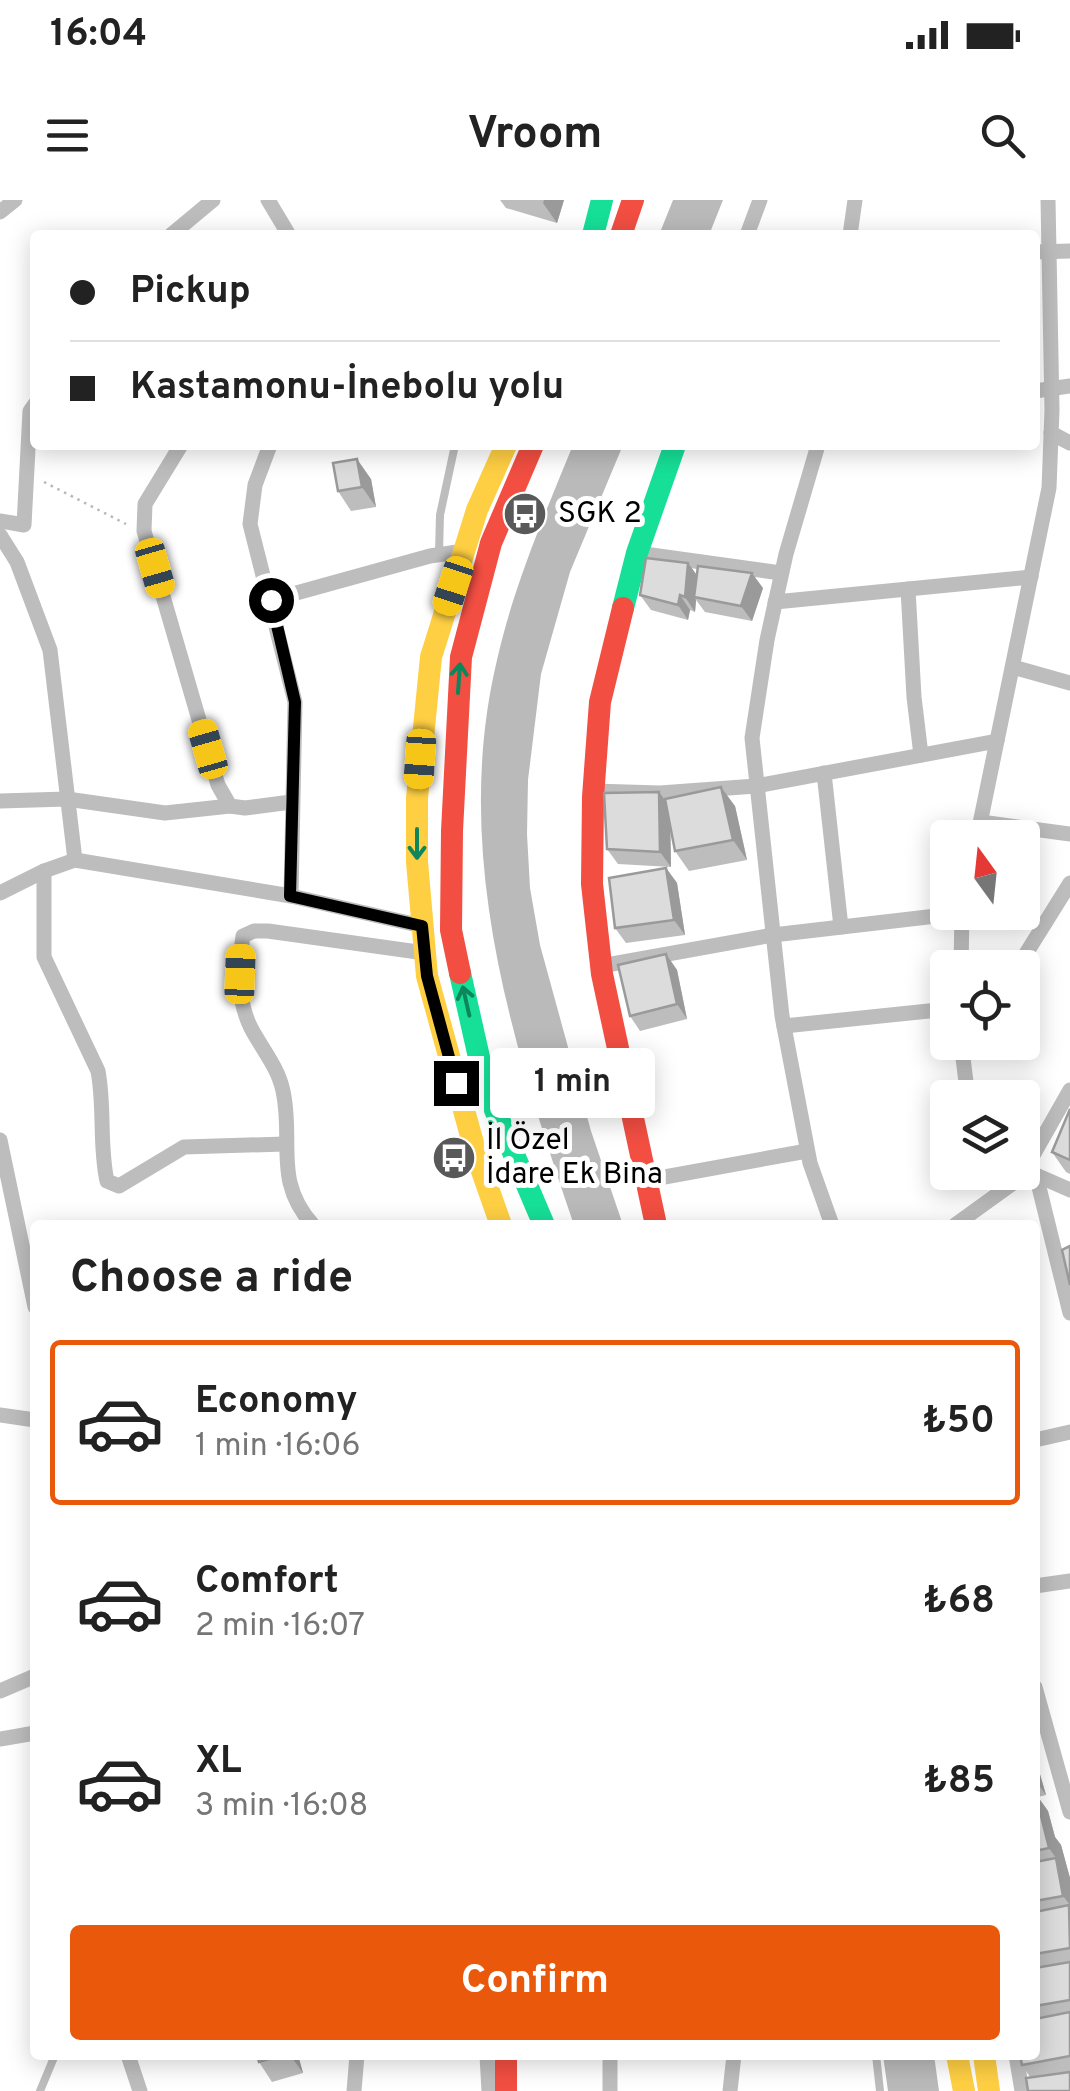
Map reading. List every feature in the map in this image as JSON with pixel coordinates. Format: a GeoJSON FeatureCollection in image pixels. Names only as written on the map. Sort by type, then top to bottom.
{"type":"FeatureCollection","features":[{"type":"Feature","properties":{"kind":"main road"},"geometry":{"type":"LineString","coordinates":[[595,230],[602,200]]}},
{"type":"Feature","properties":{"kind":"main road"},"geometry":{"type":"LineString","coordinates":[[622,230],[632,200]]}},
{"type":"Feature","properties":{"kind":"main road"},"geometry":{"type":"LineString","coordinates":[[499,1220],[427,976],[416,862],[423,721],[431,657],[477,510],[504,450]]}},
{"type":"Feature","properties":{"kind":"main road"},"geometry":{"type":"LineString","coordinates":[[515,1220],[540,1215],[495,1110],[481,1066],[452,930],[454,759],[461,657],[491,543],[532,450]]}},
{"type":"Feature","properties":{"kind":"main road"},"geometry":{"type":"LineString","coordinates":[[655,1220],[601,966],[592,884],[593,791],[600,702],[637,553],[673,450]]}},
{"type":"Feature","properties":{"kind":"main road"},"geometry":{"type":"LineString","coordinates":[[506,2060],[506,2091]]}},
{"type":"Feature","properties":{"kind":"main road"},"geometry":{"type":"LineString","coordinates":[[958,2060],[964,2091]]}},
{"type":"Feature","properties":{"kind":"main road"},"geometry":{"type":"LineString","coordinates":[[985,2060],[989,2091]]}},
{"type":"Feature","properties":{"kind":"street"},"geometry":{"type":"LineString","coordinates":[[0,212],[15,200]]}},
{"type":"Feature","properties":{"kind":"street"},"geometry":{"type":"LineString","coordinates":[[177,230],[213,200]]}},
{"type":"Feature","properties":{"kind":"street"},"geometry":{"type":"LineString","coordinates":[[268,200],[286,230]]}},
{"type":"Feature","properties":{"kind":"street"},"geometry":{"type":"LineString","coordinates":[[750,230],[760,200]]}},
{"type":"Feature","properties":{"kind":"street"},"geometry":{"type":"LineString","coordinates":[[851,230],[855,200]]}},
{"type":"Feature","properties":{"kind":"street"},"geometry":{"type":"LineString","coordinates":[[981,820],[1049,488],[1051,433],[1043,390],[1042,252],[1048,200]]}},
{"type":"Feature","properties":{"kind":"street"},"geometry":{"type":"LineString","coordinates":[[1042,252],[1070,250]]}},
{"type":"Feature","properties":{"kind":"street"},"geometry":{"type":"LineString","coordinates":[[1043,390],[1070,386]]}},
{"type":"Feature","properties":{"kind":"street"},"geometry":{"type":"LineString","coordinates":[[16,562],[29,476],[30,411]]}},
{"type":"Feature","properties":{"kind":"street"},"geometry":{"type":"LineString","coordinates":[[1051,433],[1070,444]]}},
{"type":"Feature","properties":{"kind":"street"},"geometry":{"type":"LineString","coordinates":[[179,450],[145,504],[144,531],[218,785],[230,806]]}},
{"type":"Feature","properties":{"kind":"street"},"geometry":{"type":"LineString","coordinates":[[268,450],[255,485],[250,524],[295,702],[290,896]]}},
{"type":"Feature","properties":{"kind":"street"},"geometry":{"type":"LineString","coordinates":[[817,450],[775,602],[752,738],[784,1026],[807,1151],[830,1220]]}},
{"type":"Feature","properties":{"kind":"street"},"geometry":{"type":"LineString","coordinates":[[0,522],[24,525]]}},
{"type":"Feature","properties":{"kind":"street"},"geometry":{"type":"LineString","coordinates":[[0,535],[16,562],[50,650],[76,860]]}},
{"type":"Feature","properties":{"kind":"street"},"geometry":{"type":"LineString","coordinates":[[271,600],[438,555],[464,552]]}},
{"type":"Feature","properties":{"kind":"street"},"geometry":{"type":"LineString","coordinates":[[637,553],[782,573]]}},
{"type":"Feature","properties":{"kind":"street"},"geometry":{"type":"LineString","coordinates":[[775,602],[1032,577]]}},
{"type":"Feature","properties":{"kind":"street"},"geometry":{"type":"LineString","coordinates":[[908,589],[920,755]]}},
{"type":"Feature","properties":{"kind":"street"},"geometry":{"type":"LineString","coordinates":[[1012,667],[1070,684]]}},
{"type":"Feature","properties":{"kind":"street"},"geometry":{"type":"LineString","coordinates":[[593,791],[660,793],[756,786],[997,741]]}},
{"type":"Feature","properties":{"kind":"street"},"geometry":{"type":"LineString","coordinates":[[824,773],[841,927]]}},
{"type":"Feature","properties":{"kind":"street"},"geometry":{"type":"LineString","coordinates":[[0,802],[67,798],[165,813],[291,802]]}},
{"type":"Feature","properties":{"kind":"street"},"geometry":{"type":"LineString","coordinates":[[1040,833],[1070,834]]}},
{"type":"Feature","properties":{"kind":"street"},"geometry":{"type":"LineString","coordinates":[[0,893],[76,860],[290,896],[422,926]]}},
{"type":"Feature","properties":{"kind":"street"},"geometry":{"type":"LineString","coordinates":[[44,871],[44,957],[98,1071],[107,1181],[119,1186],[184,1146],[285,1144]]}},
{"type":"Feature","properties":{"kind":"street"},"geometry":{"type":"LineString","coordinates":[[1029,950],[1070,883]]}},
{"type":"Feature","properties":{"kind":"street"},"geometry":{"type":"LineString","coordinates":[[601,966],[773,935],[930,917]]}},
{"type":"Feature","properties":{"kind":"street"},"geometry":{"type":"LineString","coordinates":[[308,1220],[293,1198],[285,1164],[284,1094],[278,1072],[240,1002],[244,936],[268,931],[425,953]]}},
{"type":"Feature","properties":{"kind":"street"},"geometry":{"type":"LineString","coordinates":[[784,1026],[930,1011]]}},
{"type":"Feature","properties":{"kind":"street"},"geometry":{"type":"LineString","coordinates":[[1040,1152],[1070,1090]]}},
{"type":"Feature","properties":{"kind":"street"},"geometry":{"type":"LineString","coordinates":[[0,1140],[30,1282]]}},
{"type":"Feature","properties":{"kind":"street"},"geometry":{"type":"LineString","coordinates":[[648,1180],[807,1151]]}},
{"type":"Feature","properties":{"kind":"street"},"geometry":{"type":"LineString","coordinates":[[1040,1181],[1070,1190]]}},
{"type":"Feature","properties":{"kind":"street"},"geometry":{"type":"LineString","coordinates":[[963,1220],[1004,1190]]}},
{"type":"Feature","properties":{"kind":"street"},"geometry":{"type":"LineString","coordinates":[[1034,1190],[1064,1256],[1070,1313]]}},
{"type":"Feature","properties":{"kind":"street"},"geometry":{"type":"LineString","coordinates":[[0,1415],[30,1419]]}},
{"type":"Feature","properties":{"kind":"street"},"geometry":{"type":"LineString","coordinates":[[1040,1439],[1070,1432]]}},
{"type":"Feature","properties":{"kind":"street"},"geometry":{"type":"LineString","coordinates":[[1040,1585],[1070,1581]]}},
{"type":"Feature","properties":{"kind":"street"},"geometry":{"type":"LineString","coordinates":[[0,1691],[30,1678]]}},
{"type":"Feature","properties":{"kind":"street"},"geometry":{"type":"LineString","coordinates":[[1040,1714],[1070,1812]]}},
{"type":"Feature","properties":{"kind":"street"},"geometry":{"type":"LineString","coordinates":[[0,1739],[30,1734]]}},
{"type":"Feature","properties":{"kind":"street"},"geometry":{"type":"LineString","coordinates":[[130,2060],[140,2091]]}},
{"type":"Feature","properties":{"kind":"street"},"geometry":{"type":"LineString","coordinates":[[354,2091],[357,2060]]}},
{"type":"Feature","properties":{"kind":"street"},"geometry":{"type":"LineString","coordinates":[[487,2060],[489,2091]]}},
{"type":"Feature","properties":{"kind":"street"},"geometry":{"type":"LineString","coordinates":[[610,2091],[612,2060]]}},
{"type":"Feature","properties":{"kind":"street"},"geometry":{"type":"LineString","coordinates":[[730,2091],[733,2060]]}},
{"type":"Feature","properties":{"kind":"street"},"geometry":{"type":"LineString","coordinates":[[1017,2060],[1022,2091]]}},
{"type":"Feature","properties":{"kind":"lane"},"geometry":{"type":"LineString","coordinates":[[438,555],[440,514],[453,450]]}},
{"type":"Feature","properties":{"kind":"lane"},"geometry":{"type":"LineString","coordinates":[[40,2091],[53,2060]]}},
{"type":"Feature","properties":{"kind":"lane"},"geometry":{"type":"LineString","coordinates":[[877,2060],[880,2091]]}},
{"type":"Feature","properties":{"kind":"path"},"geometry":{"type":"LineString","coordinates":[[29,476],[144,531]]}},
{"type":"Feature","properties":{"kind":"shaded area"},"geometry":{"type":"Polygon","coordinates":[[[673,200],[723,200],[711,230],[661,230],[673,200]]]}},
{"type":"Feature","properties":{"kind":"shaded area"},"geometry":{"type":"Polygon","coordinates":[[[571,450],[621,450],[570,572],[541,674],[528,780],[527,834],[530,888],[540,945],[591,1131],[621,1220],[572,1220],[510,1017],[485,876],[481,804],[485,732],[504,632],[571,450]]]}},
{"type":"Feature","properties":{"kind":"shaded area"},"geometry":{"type":"Polygon","coordinates":[[[884,2060],[935,2060],[939,2091],[888,2091],[884,2060]]]}},
{"type":"Feature","properties":{"kind":"building"},"geometry":{"type":"Polygon","coordinates":[[[357,459],[362,487],[338,491],[333,463],[357,459]]]}},
{"type":"Feature","properties":{"kind":"building"},"geometry":{"type":"Polygon","coordinates":[[[646,558],[688,563],[685,597],[680,595],[678,605],[640,595],[646,558]]]}},
{"type":"Feature","properties":{"kind":"building"},"geometry":{"type":"Polygon","coordinates":[[[698,566],[752,573],[741,606],[694,597],[698,566]]]}},
{"type":"Feature","properties":{"kind":"building"},"geometry":{"type":"Polygon","coordinates":[[[721,787],[733,840],[675,851],[665,799],[721,787]]]}},
{"type":"Feature","properties":{"kind":"building"},"geometry":{"type":"Polygon","coordinates":[[[659,792],[660,852],[607,849],[604,793],[659,792]]]}},
{"type":"Feature","properties":{"kind":"building"},"geometry":{"type":"Polygon","coordinates":[[[666,868],[674,920],[615,928],[609,878],[666,868]]]}},
{"type":"Feature","properties":{"kind":"building"},"geometry":{"type":"Polygon","coordinates":[[[666,954],[677,1004],[630,1016],[618,965],[666,954]]]}},
{"type":"Feature","properties":{"kind":"building"},"geometry":{"type":"Polygon","coordinates":[[[1070,1109],[1070,1160],[1052,1152],[1070,1109]]]}},
{"type":"Feature","properties":{"kind":"building"},"geometry":{"type":"Polygon","coordinates":[[[1070,1246],[1070,1285],[1062,1250],[1070,1246]]]}},
{"type":"Feature","properties":{"kind":"building"},"geometry":{"type":"Polygon","coordinates":[[[1040,1816],[1049,1848],[1040,1850],[1040,1816]]]}},
{"type":"Feature","properties":{"kind":"building"},"geometry":{"type":"Polygon","coordinates":[[[1056,1858],[1063,1896],[1040,1900],[1040,1861],[1056,1858]]]}},
{"type":"Feature","properties":{"kind":"building"},"geometry":{"type":"Polygon","coordinates":[[[1069,1905],[1070,1948],[1040,1953],[1040,1911],[1069,1905]]]}},
{"type":"Feature","properties":{"kind":"building"},"geometry":{"type":"Polygon","coordinates":[[[1070,1962],[1070,2000],[1040,2005],[1040,1967],[1070,1962]]]}},
{"type":"Feature","properties":{"kind":"building"},"geometry":{"type":"Polygon","coordinates":[[[1070,2012],[1070,2056],[1022,2065],[1021,2060],[1040,2060],[1040,2018],[1070,2012]]]}},
{"type":"Feature","properties":{"kind":"building"},"geometry":{"type":"Polygon","coordinates":[[[1070,2072],[1070,2091],[1028,2091],[1026,2078],[1070,2072]]]}},
{"type":"Feature","properties":{"kind":"traffic: fast"},"geometry":{"type":"LineString","coordinates":[[594,230],[602,200]]}},
{"type":"Feature","properties":{"kind":"traffic: fast"},"geometry":{"type":"LineString","coordinates":[[623,608],[637,553],[673,450]]}},
{"type":"Feature","properties":{"kind":"traffic: fast"},"geometry":{"type":"LineString","coordinates":[[460,973],[495,1110],[542,1220]]}},
{"type":"Feature","properties":{"kind":"traffic: slow"},"geometry":{"type":"LineString","coordinates":[[499,1220],[476,1154],[427,976],[417,862],[417,798],[431,657],[477,510],[504,450]]}},
{"type":"Feature","properties":{"kind":"traffic: slow"},"geometry":{"type":"LineString","coordinates":[[958,2060],[964,2091]]}},
{"type":"Feature","properties":{"kind":"traffic: slow"},"geometry":{"type":"LineString","coordinates":[[985,2060],[989,2091]]}},
{"type":"Feature","properties":{"kind":"traffic: jam"},"geometry":{"type":"LineString","coordinates":[[623,230],[633,200]]}},
{"type":"Feature","properties":{"kind":"traffic: jam"},"geometry":{"type":"LineString","coordinates":[[460,973],[451,930],[461,657],[491,543],[531,450]]}},
{"type":"Feature","properties":{"kind":"traffic: jam"},"geometry":{"type":"LineString","coordinates":[[623,608],[600,702],[592,884],[602,974],[655,1220]]}},
{"type":"Feature","properties":{"kind":"traffic: jam"},"geometry":{"type":"LineString","coordinates":[[506,2060],[506,2091]]}},
{"type":"Feature","properties":{"kind":"place","name":"SGK 2"},"geometry":{"type":"Point","coordinates":[525,514]}},
{"type":"Feature","properties":{"kind":"place","name":"İl Özel İdare Ek Bina"},"geometry":{"type":"Point","coordinates":[454,1158]}},
{"type":"Feature","properties":{"kind":"route"},"geometry":{"type":"LineString","coordinates":[[271,600],[295,702],[290,896],[422,926],[427,976],[456,1083]]}}]}
